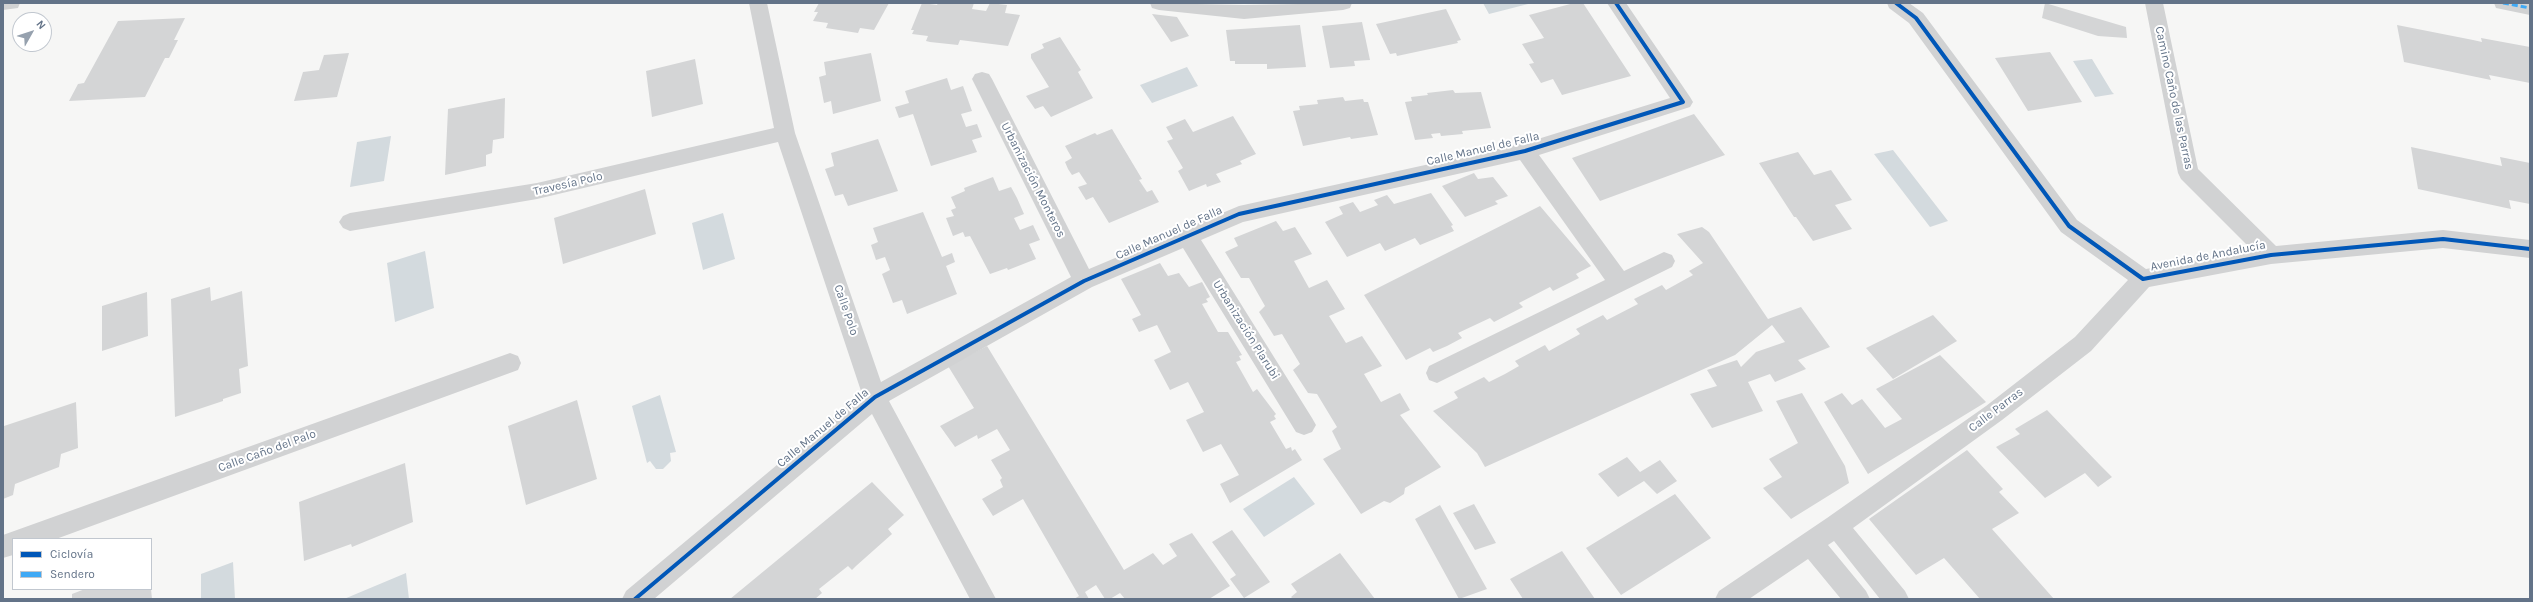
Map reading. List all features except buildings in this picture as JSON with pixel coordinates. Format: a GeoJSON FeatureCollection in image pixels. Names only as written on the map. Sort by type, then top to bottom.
{"type":"FeatureCollection","features":[{"type":"Feature","properties":{"kind":"street"},"geometry":{"type":"LineString","coordinates":[[3,3],[11,3]]}},
{"type":"Feature","properties":{"kind":"street","name":"Calle Polo"},"geometry":{"type":"LineString","coordinates":[[758,3],[785,133],[875,397],[983,599]]}},
{"type":"Feature","properties":{"kind":"street"},"geometry":{"type":"LineString","coordinates":[[1159,3],[1208,6],[1244,12],[1343,3]]}},
{"type":"Feature","properties":{"kind":"street","name":"Calle Manuel de Falla"},"geometry":{"type":"LineString","coordinates":[[635,599],[875,397],[1084,281],[1187,234],[1239,214],[1525,151],[1683,102],[1616,3]]}},
{"type":"Feature","properties":{"kind":"street","name":"Avenida de Andalucía"},"geometry":{"type":"LineString","coordinates":[[1896,3],[1916,10],[2070,226],[2143,279],[2271,255],[2443,239],[2530,249]]}},
{"type":"Feature","properties":{"kind":"street","name":"Camino Caño de las Parras"},"geometry":{"type":"LineString","coordinates":[[2154,3],[2188,173],[2271,255]]}},
{"type":"Feature","properties":{"kind":"street"},"geometry":{"type":"LineString","coordinates":[[2504,3],[2530,8]]}},
{"type":"Feature","properties":{"kind":"street","name":"Urbanización Monteros"},"geometry":{"type":"LineString","coordinates":[[982,79],[1084,281]]}},
{"type":"Feature","properties":{"kind":"street","name":"Travesía Polo"},"geometry":{"type":"LineString","coordinates":[[350,222],[537,191],[785,133]]}},
{"type":"Feature","properties":{"kind":"street","name":"Calle Manuel de Falla"},"geometry":{"type":"LineString","coordinates":[[1525,151],[1620,282]]}},
{"type":"Feature","properties":{"kind":"street","name":"Urbanización Plarubi"},"geometry":{"type":"LineString","coordinates":[[1187,234],[1304,425]]}},
{"type":"Feature","properties":{"kind":"street"},"geometry":{"type":"LineString","coordinates":[[1437,373],[1664,261]]}},
{"type":"Feature","properties":{"kind":"street","name":"Calle Parras"},"geometry":{"type":"LineString","coordinates":[[1728,599],[1810,542],[1836,526],[1994,412],[2083,344],[2143,279]]}},
{"type":"Feature","properties":{"kind":"street","name":"Calle Caño del Palo"},"geometry":{"type":"LineString","coordinates":[[28,538],[510,363]]}},
{"type":"Feature","properties":{"kind":"street"},"geometry":{"type":"LineString","coordinates":[[1836,526],[1896,599]]}},
{"type":"Feature","properties":{"kind":"street"},"geometry":{"type":"LineString","coordinates":[[1810,542],[1857,599]]}},
{"type":"Feature","properties":{"kind":"shaded area"},"geometry":{"type":"Polygon","coordinates":[[[1483,3],[1532,3],[1489,14],[1483,3]]]}},
{"type":"Feature","properties":{"kind":"shaded area"},"geometry":{"type":"Polygon","coordinates":[[[2092,59],[2114,94],[2095,97],[2073,61],[2092,59]]]}},
{"type":"Feature","properties":{"kind":"shaded area"},"geometry":{"type":"Polygon","coordinates":[[[1187,67],[1198,86],[1152,103],[1140,85],[1187,67]]]}},
{"type":"Feature","properties":{"kind":"shaded area"},"geometry":{"type":"Polygon","coordinates":[[[391,136],[384,181],[350,187],[357,142],[391,136]]]}},
{"type":"Feature","properties":{"kind":"shaded area"},"geometry":{"type":"Polygon","coordinates":[[[1893,150],[1948,221],[1930,227],[1874,154],[1893,150]]]}},
{"type":"Feature","properties":{"kind":"shaded area"},"geometry":{"type":"Polygon","coordinates":[[[723,213],[735,259],[703,270],[692,223],[723,213]]]}},
{"type":"Feature","properties":{"kind":"shaded area"},"geometry":{"type":"Polygon","coordinates":[[[425,251],[434,308],[395,322],[387,263],[425,251]]]}},
{"type":"Feature","properties":{"kind":"shaded area"},"geometry":{"type":"Polygon","coordinates":[[[660,395],[676,452],[670,453],[671,461],[663,469],[656,469],[650,461],[647,463],[632,406],[660,395]]]}},
{"type":"Feature","properties":{"kind":"shaded area"},"geometry":{"type":"Polygon","coordinates":[[[1294,477],[1315,504],[1264,537],[1243,509],[1294,477]]]}},
{"type":"Feature","properties":{"kind":"shaded area"},"geometry":{"type":"Polygon","coordinates":[[[233,562],[235,599],[201,599],[201,574],[233,562]]]}},
{"type":"Feature","properties":{"kind":"shaded area"},"geometry":{"type":"Polygon","coordinates":[[[406,573],[409,599],[344,599],[406,573]]]}},
{"type":"Feature","properties":{"kind":"marked path"},"geometry":{"type":"LineString","coordinates":[[2503,3],[2530,8]]}},
{"type":"Feature","properties":{"kind":"cycle path"},"geometry":{"type":"LineString","coordinates":[[635,599],[875,397],[1084,281],[1239,214],[1525,151],[1683,102],[1616,3]]}},
{"type":"Feature","properties":{"kind":"cycle path"},"geometry":{"type":"LineString","coordinates":[[1896,3],[1916,18],[2069,226],[2143,279],[2271,255],[2443,239],[2530,249]]}}]}
